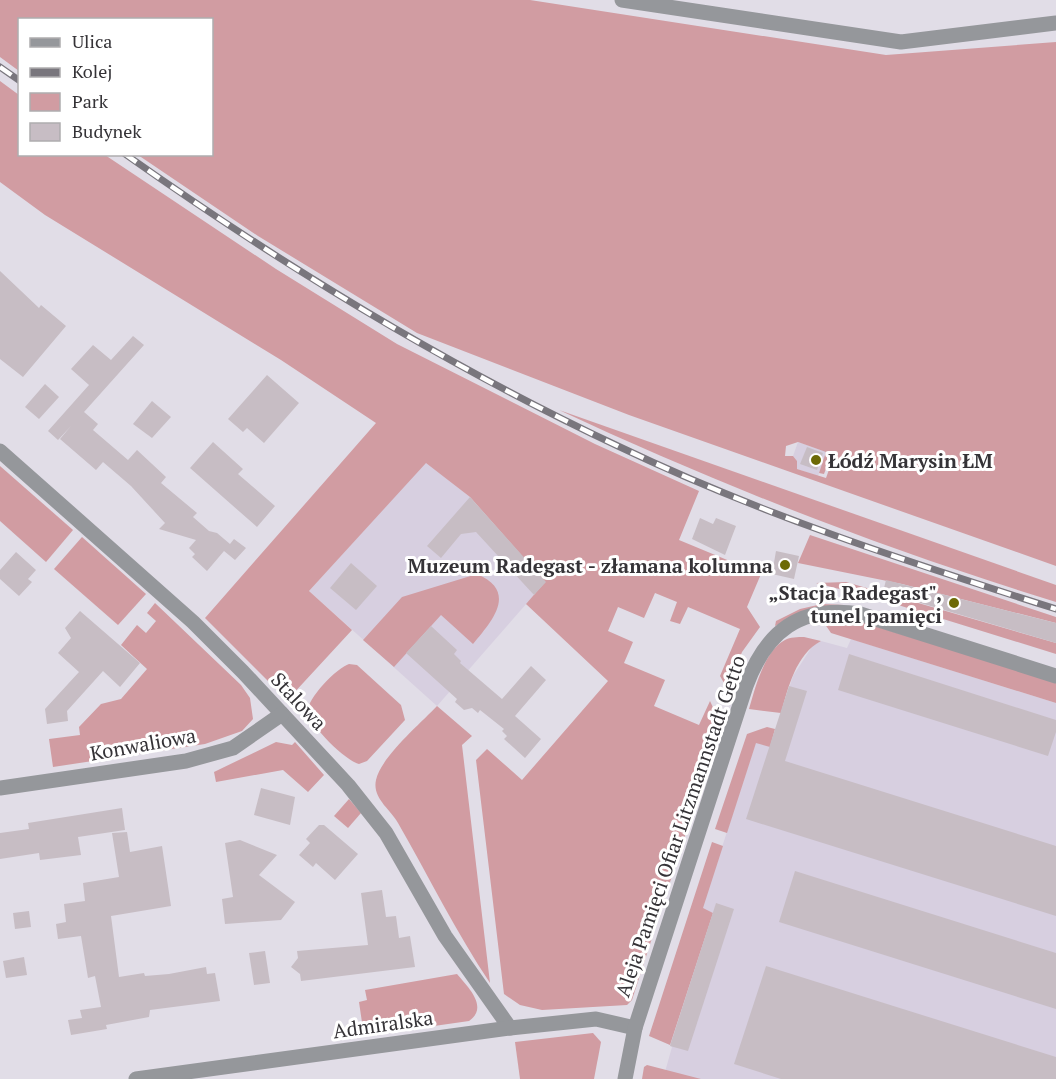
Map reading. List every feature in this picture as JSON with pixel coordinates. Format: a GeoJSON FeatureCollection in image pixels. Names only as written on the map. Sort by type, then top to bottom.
{"type":"FeatureCollection","features":[{"type":"Feature","properties":{"kind":"street"},"geometry":{"type":"LineString","coordinates":[[622,0],[901,42],[1056,23]]}},
{"type":"Feature","properties":{"kind":"street","name":"Stalowa"},"geometry":{"type":"LineString","coordinates":[[0,451],[193,622],[348,785],[386,833],[445,936],[510,1028]]}},
{"type":"Feature","properties":{"kind":"street","name":"Aleja Pamięci Ofiar Litzmannstadt Getto"},"geometry":{"type":"LineString","coordinates":[[626,1079],[635,1028],[746,686],[759,656],[775,636],[786,626],[812,614],[842,612],[860,614],[1056,676]]}},
{"type":"Feature","properties":{"kind":"street","name":"Konwaliowa"},"geometry":{"type":"LineString","coordinates":[[0,788],[186,761],[233,748],[282,714]]}},
{"type":"Feature","properties":{"kind":"street","name":"Admiralska"},"geometry":{"type":"LineString","coordinates":[[136,1079],[510,1028],[596,1019],[635,1028]]}},
{"type":"Feature","properties":{"kind":"shaded area"},"geometry":{"type":"Polygon","coordinates":[[[798,442],[827,452],[818,476],[797,469],[797,461],[793,456],[798,442]]]}},
{"type":"Feature","properties":{"kind":"shaded area"},"geometry":{"type":"Polygon","coordinates":[[[426,462],[470,497],[534,595],[437,706],[309,591],[426,462]]]}},
{"type":"Feature","properties":{"kind":"shaded area"},"geometry":{"type":"Polygon","coordinates":[[[851,639],[1056,703],[1056,1079],[663,1079],[672,1047],[670,1045],[713,913],[702,909],[756,742],[770,746],[793,676],[813,645],[821,641],[847,648],[851,639]]]}},
{"type":"Feature","properties":{"kind":"green space"},"geometry":{"type":"Polygon","coordinates":[[[0,0],[530,0],[886,55],[1056,42],[1056,566],[629,415],[417,333],[258,236],[139,156],[213,156],[213,18],[18,18],[18,70],[0,57],[0,0]],[[798,442],[786,446],[785,456],[793,456],[797,461],[797,469],[826,478],[831,464],[828,463],[824,474],[819,473],[826,452],[798,442]]]}},
{"type":"Feature","properties":{"kind":"green space"},"geometry":{"type":"Polygon","coordinates":[[[0,81],[18,94],[18,156],[106,156],[276,269],[397,344],[595,444],[699,491],[679,540],[761,574],[747,607],[760,627],[742,652],[728,690],[720,676],[740,629],[688,607],[680,624],[670,621],[677,602],[655,593],[644,618],[618,607],[608,631],[633,642],[624,663],[665,680],[654,706],[699,725],[710,701],[718,718],[709,750],[712,752],[632,1000],[627,1005],[542,1010],[520,1005],[504,994],[476,760],[487,749],[522,780],[608,681],[526,604],[545,582],[470,497],[426,463],[309,591],[352,630],[292,695],[281,694],[205,618],[376,423],[281,360],[45,215],[0,182],[0,81]]]}},
{"type":"Feature","properties":{"kind":"green space"},"geometry":{"type":"Polygon","coordinates":[[[559,410],[1056,585],[1056,602],[992,582],[804,515],[681,465],[559,410]]]}},
{"type":"Feature","properties":{"kind":"green space"},"geometry":{"type":"Polygon","coordinates":[[[0,466],[73,530],[46,562],[0,521],[0,466]]]}},
{"type":"Feature","properties":{"kind":"green space"},"geometry":{"type":"Polygon","coordinates":[[[810,535],[1056,617],[1056,623],[902,584],[798,563],[810,535]]]}},
{"type":"Feature","properties":{"kind":"green space"},"geometry":{"type":"Polygon","coordinates":[[[82,537],[146,594],[118,625],[54,569],[82,537]]]}},
{"type":"Feature","properties":{"kind":"green space"},"geometry":{"type":"Polygon","coordinates":[[[477,574],[490,581],[497,589],[499,598],[498,608],[493,617],[473,644],[441,615],[394,667],[363,640],[402,597],[477,574]]]}},
{"type":"Feature","properties":{"kind":"green space"},"geometry":{"type":"Polygon","coordinates":[[[846,582],[1056,643],[1056,654],[882,600],[816,583],[846,582]]]}},
{"type":"Feature","properties":{"kind":"green space"},"geometry":{"type":"Polygon","coordinates":[[[155,603],[241,685],[250,698],[253,719],[242,731],[205,744],[53,767],[49,739],[80,735],[79,727],[101,704],[121,699],[147,669],[121,645],[137,625],[146,633],[156,621],[147,613],[155,603]]]}},
{"type":"Feature","properties":{"kind":"green space"},"geometry":{"type":"Polygon","coordinates":[[[822,604],[844,605],[815,608],[775,626],[776,621],[800,609],[822,604]]]}},
{"type":"Feature","properties":{"kind":"green space"},"geometry":{"type":"Polygon","coordinates":[[[822,620],[855,620],[1056,682],[1056,703],[831,633],[822,620]]]}},
{"type":"Feature","properties":{"kind":"green space"},"geometry":{"type":"Polygon","coordinates":[[[804,637],[821,641],[805,654],[794,672],[781,713],[749,709],[761,671],[771,653],[787,639],[804,637]]]}},
{"type":"Feature","properties":{"kind":"green space"},"geometry":{"type":"Polygon","coordinates":[[[349,664],[357,665],[401,705],[405,720],[367,761],[359,764],[346,757],[329,742],[315,726],[308,712],[317,692],[338,671],[349,664]]]}},
{"type":"Feature","properties":{"kind":"green space"},"geometry":{"type":"Polygon","coordinates":[[[437,706],[472,736],[462,745],[490,983],[398,823],[379,798],[375,786],[379,771],[385,761],[437,706]]]}},
{"type":"Feature","properties":{"kind":"green space"},"geometry":{"type":"Polygon","coordinates":[[[767,727],[775,729],[770,747],[756,743],[727,833],[715,829],[747,734],[767,727]]]}},
{"type":"Feature","properties":{"kind":"green space"},"geometry":{"type":"Polygon","coordinates":[[[276,742],[292,745],[295,742],[324,775],[308,792],[283,770],[216,782],[214,772],[276,742]]]}},
{"type":"Feature","properties":{"kind":"green space"},"geometry":{"type":"Polygon","coordinates":[[[349,799],[361,813],[348,828],[334,816],[349,799]]]}},
{"type":"Feature","properties":{"kind":"green space"},"geometry":{"type":"Polygon","coordinates":[[[712,842],[723,846],[703,908],[713,913],[670,1045],[649,1036],[712,842]]]}},
{"type":"Feature","properties":{"kind":"green space"},"geometry":{"type":"Polygon","coordinates":[[[457,974],[471,991],[477,1003],[475,1015],[469,1021],[364,1036],[359,1002],[367,1000],[365,990],[457,974]]]}},
{"type":"Feature","properties":{"kind":"green space"},"geometry":{"type":"Polygon","coordinates":[[[593,1033],[601,1042],[594,1079],[520,1079],[515,1042],[593,1033]]]}},
{"type":"Feature","properties":{"kind":"green space"},"geometry":{"type":"Polygon","coordinates":[[[647,1065],[701,1079],[642,1079],[644,1067],[647,1065]]]}},
{"type":"Feature","properties":{"kind":"building"},"geometry":{"type":"Polygon","coordinates":[[[0,271],[39,308],[41,305],[66,326],[23,377],[0,359],[0,271]]]}},
{"type":"Feature","properties":{"kind":"building"},"geometry":{"type":"Polygon","coordinates":[[[133,336],[144,345],[84,412],[98,424],[93,430],[128,460],[137,450],[166,477],[161,483],[197,513],[193,517],[209,531],[217,533],[230,544],[234,539],[246,548],[235,560],[224,551],[207,571],[192,557],[195,554],[189,548],[196,540],[159,529],[165,523],[131,486],[103,462],[96,470],[60,439],[71,426],[58,440],[48,431],[89,385],[71,369],[93,345],[111,360],[133,336]]]}},
{"type":"Feature","properties":{"kind":"building"},"geometry":{"type":"Polygon","coordinates":[[[267,375],[299,403],[264,443],[247,428],[243,432],[228,419],[267,375]]]}},
{"type":"Feature","properties":{"kind":"building"},"geometry":{"type":"Polygon","coordinates":[[[45,384],[59,397],[39,419],[25,407],[45,384]]]}},
{"type":"Feature","properties":{"kind":"building"},"geometry":{"type":"Polygon","coordinates":[[[152,401],[171,417],[152,438],[133,424],[152,401]]]}},
{"type":"Feature","properties":{"kind":"building"},"geometry":{"type":"Polygon","coordinates":[[[213,442],[243,469],[238,474],[275,506],[257,527],[190,468],[213,442]]]}},
{"type":"Feature","properties":{"kind":"building"},"geometry":{"type":"Polygon","coordinates":[[[807,447],[823,453],[817,470],[800,464],[807,447]]]}},
{"type":"Feature","properties":{"kind":"building"},"geometry":{"type":"Polygon","coordinates":[[[470,497],[546,582],[534,595],[476,532],[461,534],[441,558],[427,546],[470,497]]]}},
{"type":"Feature","properties":{"kind":"building"},"geometry":{"type":"Polygon","coordinates":[[[700,518],[713,524],[716,518],[736,526],[725,555],[692,539],[700,518]]]}},
{"type":"Feature","properties":{"kind":"building","name":"Muzeum Radegast - złamana kolumna"},"geometry":{"type":"Polygon","coordinates":[[[776,551],[799,556],[794,579],[772,574],[776,551]]]}},
{"type":"Feature","properties":{"kind":"building"},"geometry":{"type":"Polygon","coordinates":[[[16,552],[36,570],[28,579],[32,582],[19,596],[0,579],[0,570],[16,552]]]}},
{"type":"Feature","properties":{"kind":"building"},"geometry":{"type":"Polygon","coordinates":[[[351,563],[377,586],[356,610],[330,588],[351,563]]]}},
{"type":"Feature","properties":{"kind":"building","name":"„Stacja Radegast\", tunel pamięci"},"geometry":{"type":"Polygon","coordinates":[[[886,580],[1056,623],[1056,643],[883,592],[886,580]]]}},
{"type":"Feature","properties":{"kind":"building"},"geometry":{"type":"Polygon","coordinates":[[[80,611],[140,663],[120,687],[103,671],[67,711],[68,721],[47,724],[45,709],[79,672],[58,653],[71,638],[65,628],[80,611]]]}},
{"type":"Feature","properties":{"kind":"building"},"geometry":{"type":"Polygon","coordinates":[[[431,626],[457,650],[454,654],[461,661],[460,663],[502,699],[531,666],[546,680],[515,716],[541,739],[525,758],[504,739],[507,736],[502,731],[504,729],[480,710],[478,713],[472,708],[464,710],[455,702],[457,699],[406,653],[431,626]]]}},
{"type":"Feature","properties":{"kind":"building"},"geometry":{"type":"Polygon","coordinates":[[[849,654],[1056,720],[1056,732],[1048,756],[838,690],[849,654]]]}},
{"type":"Feature","properties":{"kind":"building"},"geometry":{"type":"Polygon","coordinates":[[[789,686],[807,691],[785,761],[1056,846],[1056,916],[746,819],[789,686]]]}},
{"type":"Feature","properties":{"kind":"building"},"geometry":{"type":"Polygon","coordinates":[[[261,788],[295,797],[290,825],[254,815],[261,788]]]}},
{"type":"Feature","properties":{"kind":"building"},"geometry":{"type":"Polygon","coordinates":[[[122,808],[125,830],[78,837],[81,855],[40,860],[39,853],[0,859],[0,833],[29,829],[28,823],[122,808]]]}},
{"type":"Feature","properties":{"kind":"building"},"geometry":{"type":"Polygon","coordinates":[[[319,825],[324,825],[358,854],[335,880],[316,863],[313,867],[299,855],[310,843],[306,839],[319,825]]]}},
{"type":"Feature","properties":{"kind":"building"},"geometry":{"type":"Polygon","coordinates":[[[127,832],[130,852],[162,846],[171,906],[111,916],[119,977],[144,973],[145,976],[169,974],[206,967],[207,974],[215,973],[220,1001],[150,1010],[149,1017],[106,1025],[107,1029],[71,1035],[68,1020],[82,1018],[80,1010],[101,1007],[95,976],[88,978],[81,936],[58,939],[56,924],[66,922],[64,904],[85,901],[83,883],[119,877],[112,833],[127,832]]]}},
{"type":"Feature","properties":{"kind":"building"},"geometry":{"type":"Polygon","coordinates":[[[240,840],[277,855],[259,875],[295,902],[281,920],[225,924],[222,899],[233,897],[225,843],[240,840]]]}},
{"type":"Feature","properties":{"kind":"building"},"geometry":{"type":"Polygon","coordinates":[[[795,871],[1056,953],[1056,1009],[779,922],[795,871]]]}},
{"type":"Feature","properties":{"kind":"building"},"geometry":{"type":"Polygon","coordinates":[[[382,890],[386,917],[396,916],[399,938],[410,936],[415,967],[301,981],[300,974],[291,967],[298,958],[297,951],[368,945],[361,893],[382,890]]]}},
{"type":"Feature","properties":{"kind":"building"},"geometry":{"type":"Polygon","coordinates":[[[716,903],[734,909],[688,1051],[670,1046],[716,903]]]}},
{"type":"Feature","properties":{"kind":"building"},"geometry":{"type":"Polygon","coordinates":[[[29,911],[31,927],[15,929],[13,913],[29,911]]]}},
{"type":"Feature","properties":{"kind":"building"},"geometry":{"type":"Polygon","coordinates":[[[265,951],[270,983],[254,985],[249,953],[265,951]]]}},
{"type":"Feature","properties":{"kind":"building"},"geometry":{"type":"Polygon","coordinates":[[[24,957],[27,975],[6,978],[3,961],[24,957]]]}},
{"type":"Feature","properties":{"kind":"building"},"geometry":{"type":"Polygon","coordinates":[[[766,966],[1056,1057],[1056,1079],[781,1079],[734,1064],[766,966]]]}},
{"type":"Feature","properties":{"kind":"railway"},"geometry":{"type":"LineString","coordinates":[[0,67],[18,80]]}},
{"type":"Feature","properties":{"kind":"railway"},"geometry":{"type":"LineString","coordinates":[[128,156],[304,274],[428,348],[620,447],[726,494],[835,536],[1056,609]]}},
{"type":"Feature","properties":{"kind":"place","name":"Łódź Marysin ŁM"},"geometry":{"type":"Point","coordinates":[816,460]}},
{"type":"Feature","properties":{"kind":"place","name":"Muzeum Radegast - złamana kolumna"},"geometry":{"type":"Point","coordinates":[785,565]}},
{"type":"Feature","properties":{"kind":"place","name":"„Stacja Radegast\", tunel pamięci"},"geometry":{"type":"Point","coordinates":[954,603]}}]}
